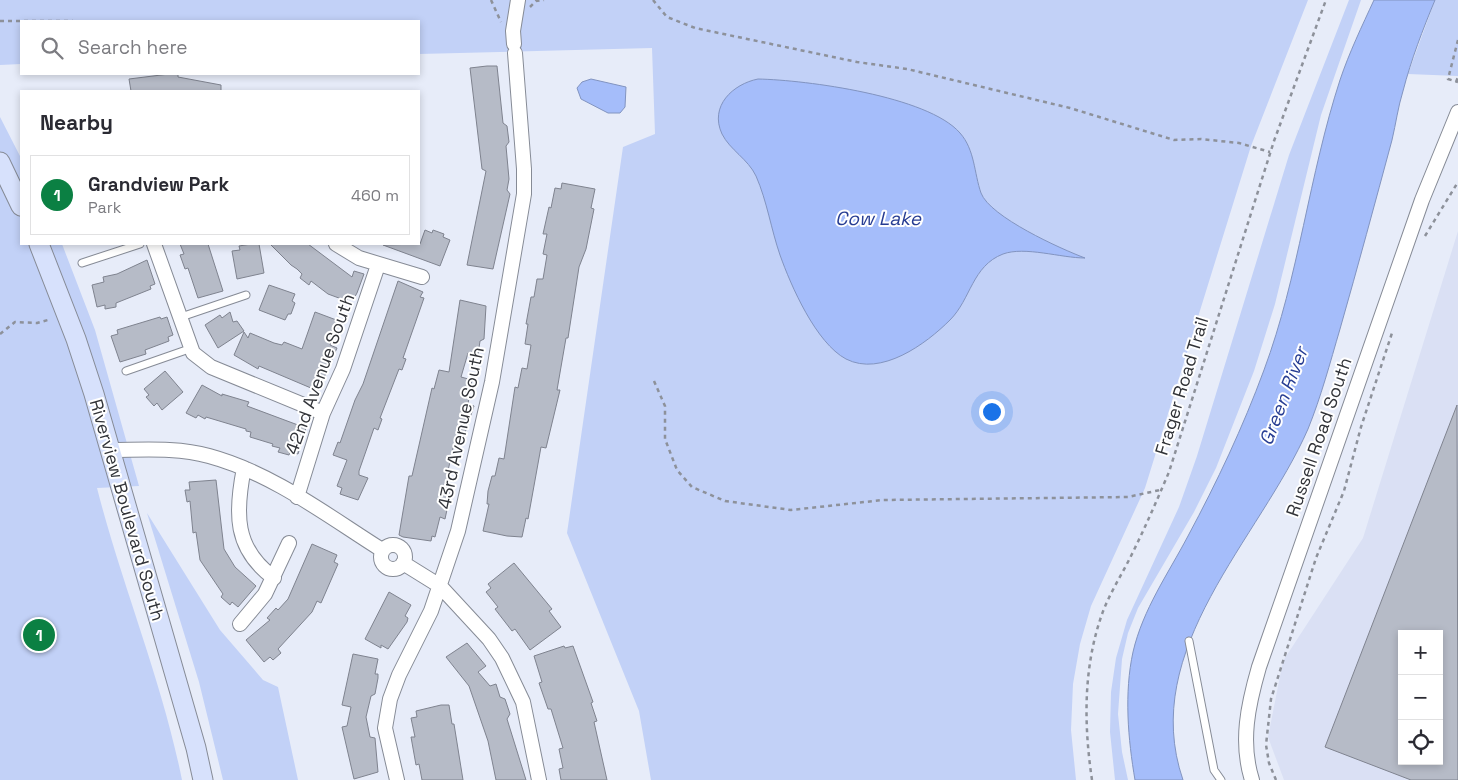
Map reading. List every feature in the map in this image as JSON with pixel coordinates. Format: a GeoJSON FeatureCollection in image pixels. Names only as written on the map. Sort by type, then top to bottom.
{"type":"FeatureCollection","features":[{"type":"Feature","properties":{"kind":"street","name":"43rd Avenue South"},"geometry":{"type":"LineString","coordinates":[[397,780],[385,728],[390,699],[399,675],[431,611],[458,531],[492,382],[524,194],[524,169],[513,31],[518,0]]}},
{"type":"Feature","properties":{"kind":"street","name":"Russell Road South"},"geometry":{"type":"LineString","coordinates":[[1252,780],[1245,737],[1247,713],[1259,667],[1422,200],[1458,112]]}},
{"type":"Feature","properties":{"kind":"street"},"geometry":{"type":"LineString","coordinates":[[0,162],[20,204]]}},
{"type":"Feature","properties":{"kind":"street","name":"Riverview Boulevard South"},"geometry":{"type":"LineString","coordinates":[[39,245],[76,339],[110,450],[196,748],[203,780]]}},
{"type":"Feature","properties":{"kind":"street"},"geometry":{"type":"LineString","coordinates":[[154,245],[192,351],[211,367],[323,413]]}},
{"type":"Feature","properties":{"kind":"street"},"geometry":{"type":"LineString","coordinates":[[338,245],[358,258],[422,277]]}},
{"type":"Feature","properties":{"kind":"street","name":"42nd Avenue South"},"geometry":{"type":"LineString","coordinates":[[297,496],[323,413],[343,369],[378,265]]}},
{"type":"Feature","properties":{"kind":"street"},"geometry":{"type":"LineString","coordinates":[[110,450],[169,450],[208,455],[244,468],[269,480],[382,550],[390,545],[399,547],[405,554],[403,563],[440,586],[489,640],[514,680],[523,702],[539,780]]}},
{"type":"Feature","properties":{"kind":"street"},"geometry":{"type":"LineString","coordinates":[[244,468],[238,503],[241,534],[257,564],[274,578]]}},
{"type":"Feature","properties":{"kind":"street"},"geometry":{"type":"LineString","coordinates":[[240,624],[255,607],[274,578],[289,543]]}},
{"type":"Feature","properties":{"kind":"lane"},"geometry":{"type":"LineString","coordinates":[[82,263],[137,245]]}},
{"type":"Feature","properties":{"kind":"lane"},"geometry":{"type":"LineString","coordinates":[[181,317],[246,295]]}},
{"type":"Feature","properties":{"kind":"lane"},"geometry":{"type":"LineString","coordinates":[[126,371],[192,351]]}},
{"type":"Feature","properties":{"kind":"lane"},"geometry":{"type":"LineString","coordinates":[[1189,641],[1214,770],[1221,780]]}},
{"type":"Feature","properties":{"kind":"path"},"geometry":{"type":"LineString","coordinates":[[492,0],[506,29]]}},
{"type":"Feature","properties":{"kind":"path"},"geometry":{"type":"LineString","coordinates":[[653,0],[667,17],[695,28],[836,58],[907,69],[1070,108],[1174,140],[1201,139],[1238,143],[1270,152]]}},
{"type":"Feature","properties":{"kind":"path","name":"Frager Road Trail"},"geometry":{"type":"LineString","coordinates":[[1092,780],[1086,722],[1091,658],[1101,617],[1161,490],[1270,152],[1326,0]]}},
{"type":"Feature","properties":{"kind":"path"},"geometry":{"type":"LineString","coordinates":[[0,20],[20,20]]}},
{"type":"Feature","properties":{"kind":"path"},"geometry":{"type":"LineString","coordinates":[[1458,40],[1448,79],[1457,82],[1458,76]]}},
{"type":"Feature","properties":{"kind":"path"},"geometry":{"type":"LineString","coordinates":[[1424,238],[1458,182]]}},
{"type":"Feature","properties":{"kind":"path"},"geometry":{"type":"LineString","coordinates":[[0,334],[15,322],[48,320]]}},
{"type":"Feature","properties":{"kind":"path"},"geometry":{"type":"LineString","coordinates":[[1276,780],[1269,763],[1266,745],[1271,699],[1316,558],[1344,491],[1361,427],[1394,326]]}},
{"type":"Feature","properties":{"kind":"path"},"geometry":{"type":"LineString","coordinates":[[654,382],[665,406],[665,438],[677,470],[692,487],[725,500],[791,510],[883,500],[1128,498],[1161,490]]}},
{"type":"Feature","properties":{"kind":"shaded area"},"geometry":{"type":"Polygon","coordinates":[[[0,0],[1308,0],[1251,146],[1145,488],[1091,606],[1080,644],[1073,684],[1071,730],[1076,780],[651,780],[639,711],[567,533],[623,147],[655,134],[652,48],[420,54],[420,20],[20,20],[20,64],[0,65],[0,0]]]}},
{"type":"Feature","properties":{"kind":"shaded area"},"geometry":{"type":"Polygon","coordinates":[[[1349,0],[1361,0],[1321,115],[1275,304],[1254,371],[1216,468],[1194,512],[1138,608],[1128,633],[1122,659],[1118,714],[1122,752],[1128,780],[1115,780],[1110,732],[1111,692],[1116,658],[1127,620],[1179,507],[1197,456],[1289,155],[1349,0]]]}},
{"type":"Feature","properties":{"kind":"shaded area"},"geometry":{"type":"Polygon","coordinates":[[[1435,0],[1458,0],[1458,76],[1408,74],[1435,0]]]}},
{"type":"Feature","properties":{"kind":"shaded area"},"geometry":{"type":"Polygon","coordinates":[[[0,117],[20,156],[20,245],[62,245],[95,330],[139,486],[97,488],[164,706],[182,780],[0,780],[0,117]]]}},
{"type":"Feature","properties":{"kind":"shaded area"},"geometry":{"type":"Polygon","coordinates":[[[1458,231],[1458,780],[1284,780],[1268,737],[1283,661],[1363,538],[1458,231]]]}},
{"type":"Feature","properties":{"kind":"shaded area"},"geometry":{"type":"Polygon","coordinates":[[[147,513],[220,630],[263,680],[278,687],[298,780],[223,780],[199,682],[147,513]]]}},
{"type":"Feature","properties":{"kind":"water","name":"Green River"},"geometry":{"type":"Polygon","coordinates":[[[1374,0],[1435,0],[1406,79],[1392,140],[1325,380],[1308,429],[1287,470],[1235,554],[1190,640],[1177,685],[1173,732],[1183,780],[1135,780],[1130,748],[1128,700],[1130,668],[1137,636],[1157,592],[1219,475],[1264,370],[1286,298],[1329,116],[1347,60],[1374,0]]]}},
{"type":"Feature","properties":{"kind":"water"},"geometry":{"type":"Polygon","coordinates":[[[591,79],[626,87],[625,107],[620,113],[608,113],[581,99],[577,88],[582,82],[591,79]]]}},
{"type":"Feature","properties":{"kind":"water","name":"Cow Lake"},"geometry":{"type":"Polygon","coordinates":[[[758,79],[805,83],[865,92],[922,109],[944,120],[960,133],[969,147],[981,193],[987,202],[998,212],[1027,231],[1085,258],[1022,251],[1003,254],[985,266],[963,303],[950,320],[916,348],[888,361],[874,364],[846,359],[825,340],[806,313],[780,255],[756,176],[722,134],[719,114],[726,98],[740,86],[758,79]]]}},
{"type":"Feature","properties":{"kind":"building"},"geometry":{"type":"Polygon","coordinates":[[[497,66],[503,123],[507,126],[509,142],[506,146],[509,179],[507,190],[510,194],[493,269],[467,265],[486,171],[482,169],[470,68],[497,66]]]}},
{"type":"Feature","properties":{"kind":"building"},"geometry":{"type":"Polygon","coordinates":[[[178,75],[178,77],[221,85],[221,90],[131,90],[129,79],[178,75]]]}},
{"type":"Feature","properties":{"kind":"building"},"geometry":{"type":"Polygon","coordinates":[[[562,183],[595,189],[591,208],[594,209],[586,249],[579,267],[568,338],[566,338],[557,390],[560,390],[546,448],[541,447],[528,519],[526,518],[522,537],[507,536],[483,531],[489,504],[487,504],[488,491],[492,476],[495,476],[499,458],[504,459],[515,387],[518,388],[522,368],[527,369],[531,345],[525,344],[528,324],[526,324],[531,297],[534,297],[537,279],[543,279],[547,255],[543,254],[547,234],[543,234],[555,188],[561,189],[562,183]]]}},
{"type":"Feature","properties":{"kind":"building"},"geometry":{"type":"Polygon","coordinates":[[[425,230],[432,233],[433,230],[444,234],[443,237],[450,240],[440,266],[383,245],[420,245],[425,230]]]}},
{"type":"Feature","properties":{"kind":"building"},"geometry":{"type":"Polygon","coordinates":[[[180,245],[208,245],[223,291],[198,298],[188,268],[185,269],[180,255],[184,254],[180,245]]]}},
{"type":"Feature","properties":{"kind":"building"},"geometry":{"type":"Polygon","coordinates":[[[259,245],[264,273],[237,279],[232,251],[240,250],[239,246],[259,245]]]}},
{"type":"Feature","properties":{"kind":"building"},"geometry":{"type":"Polygon","coordinates":[[[271,245],[309,245],[352,277],[354,271],[364,274],[353,300],[348,298],[347,301],[328,294],[311,281],[309,285],[300,278],[302,274],[271,245]]]}},
{"type":"Feature","properties":{"kind":"building"},"geometry":{"type":"Polygon","coordinates":[[[147,260],[155,284],[150,286],[151,289],[116,303],[116,307],[105,309],[105,305],[97,307],[92,285],[104,282],[103,277],[117,274],[147,260]]]}},
{"type":"Feature","properties":{"kind":"building"},"geometry":{"type":"Polygon","coordinates":[[[398,281],[423,292],[420,297],[424,298],[403,358],[406,359],[402,370],[399,369],[380,418],[382,419],[378,430],[374,428],[359,471],[359,475],[368,478],[358,500],[340,494],[342,488],[337,486],[347,460],[333,455],[338,442],[340,443],[355,400],[363,384],[398,281]]]}},
{"type":"Feature","properties":{"kind":"building"},"geometry":{"type":"Polygon","coordinates":[[[269,285],[295,294],[292,301],[295,303],[291,314],[288,314],[285,320],[259,310],[269,285]]]}},
{"type":"Feature","properties":{"kind":"building"},"geometry":{"type":"Polygon","coordinates":[[[460,300],[486,306],[484,339],[480,341],[478,355],[468,353],[461,377],[472,380],[468,404],[474,406],[465,433],[461,432],[457,446],[454,444],[447,475],[449,475],[446,490],[451,491],[445,519],[440,517],[435,537],[432,536],[431,541],[403,537],[399,535],[409,476],[412,476],[432,388],[434,389],[439,370],[449,372],[460,300]]]}},
{"type":"Feature","properties":{"kind":"building"},"geometry":{"type":"Polygon","coordinates":[[[230,312],[233,322],[237,321],[244,331],[218,348],[205,325],[220,315],[222,318],[230,312]]]}},
{"type":"Feature","properties":{"kind":"building"},"geometry":{"type":"Polygon","coordinates":[[[315,312],[339,321],[330,345],[337,348],[318,391],[259,366],[258,369],[234,355],[244,332],[248,338],[250,333],[274,343],[282,345],[284,342],[302,349],[315,312]]]}},
{"type":"Feature","properties":{"kind":"building"},"geometry":{"type":"Polygon","coordinates":[[[160,317],[161,319],[167,317],[173,335],[168,337],[169,341],[145,350],[146,354],[120,362],[111,336],[118,334],[117,330],[160,317]]]}},
{"type":"Feature","properties":{"kind":"building"},"geometry":{"type":"Polygon","coordinates":[[[165,371],[183,392],[162,410],[157,403],[154,406],[146,397],[149,395],[144,389],[165,371]]]}},
{"type":"Feature","properties":{"kind":"building"},"geometry":{"type":"Polygon","coordinates":[[[202,385],[222,396],[222,394],[249,402],[247,406],[306,428],[298,454],[290,452],[289,455],[278,452],[280,448],[250,437],[251,432],[246,431],[246,429],[206,417],[205,419],[198,415],[196,418],[186,413],[202,385]]]}},
{"type":"Feature","properties":{"kind":"building"},"geometry":{"type":"Polygon","coordinates":[[[1457,405],[1458,780],[1411,780],[1325,747],[1457,405]]]}},
{"type":"Feature","properties":{"kind":"building"},"geometry":{"type":"Polygon","coordinates":[[[216,480],[224,549],[235,567],[256,586],[238,607],[232,602],[230,605],[221,597],[223,594],[200,560],[196,532],[193,533],[190,501],[187,502],[185,490],[190,490],[189,482],[216,480]]]}},
{"type":"Feature","properties":{"kind":"building"},"geometry":{"type":"Polygon","coordinates":[[[312,544],[337,555],[334,562],[338,564],[321,603],[317,601],[312,612],[278,649],[281,653],[273,660],[270,657],[264,662],[246,640],[270,620],[267,618],[288,599],[312,544]]]}},
{"type":"Feature","properties":{"kind":"building"},"geometry":{"type":"Polygon","coordinates":[[[514,563],[552,609],[549,611],[561,627],[530,650],[515,629],[512,631],[495,609],[498,607],[486,592],[491,588],[488,584],[514,563]]]}},
{"type":"Feature","properties":{"kind":"building"},"geometry":{"type":"Polygon","coordinates":[[[389,592],[411,605],[405,616],[408,618],[407,622],[388,649],[381,645],[381,648],[365,639],[389,592]]]}},
{"type":"Feature","properties":{"kind":"building"},"geometry":{"type":"Polygon","coordinates":[[[467,643],[486,666],[478,672],[490,686],[496,684],[500,697],[505,699],[510,714],[507,719],[526,780],[496,780],[488,741],[469,686],[446,657],[467,643]]]}},
{"type":"Feature","properties":{"kind":"building"},"geometry":{"type":"Polygon","coordinates":[[[564,646],[565,648],[573,646],[593,702],[591,703],[597,721],[594,722],[607,780],[561,780],[559,769],[563,768],[559,749],[563,748],[551,709],[548,709],[539,683],[542,682],[534,656],[564,646]]]}},
{"type":"Feature","properties":{"kind":"building"},"geometry":{"type":"Polygon","coordinates":[[[353,654],[378,659],[375,674],[378,674],[378,678],[375,694],[371,696],[366,717],[370,737],[375,738],[378,772],[354,779],[342,727],[347,726],[351,707],[342,705],[353,654]]]}},
{"type":"Feature","properties":{"kind":"building"},"geometry":{"type":"Polygon","coordinates":[[[449,705],[463,780],[422,780],[419,764],[416,765],[411,737],[415,737],[411,718],[417,717],[416,711],[449,705]]]}},
{"type":"Feature","properties":{"kind":"place","name":"Grandview Park"},"geometry":{"type":"Point","coordinates":[39,635]}}]}
